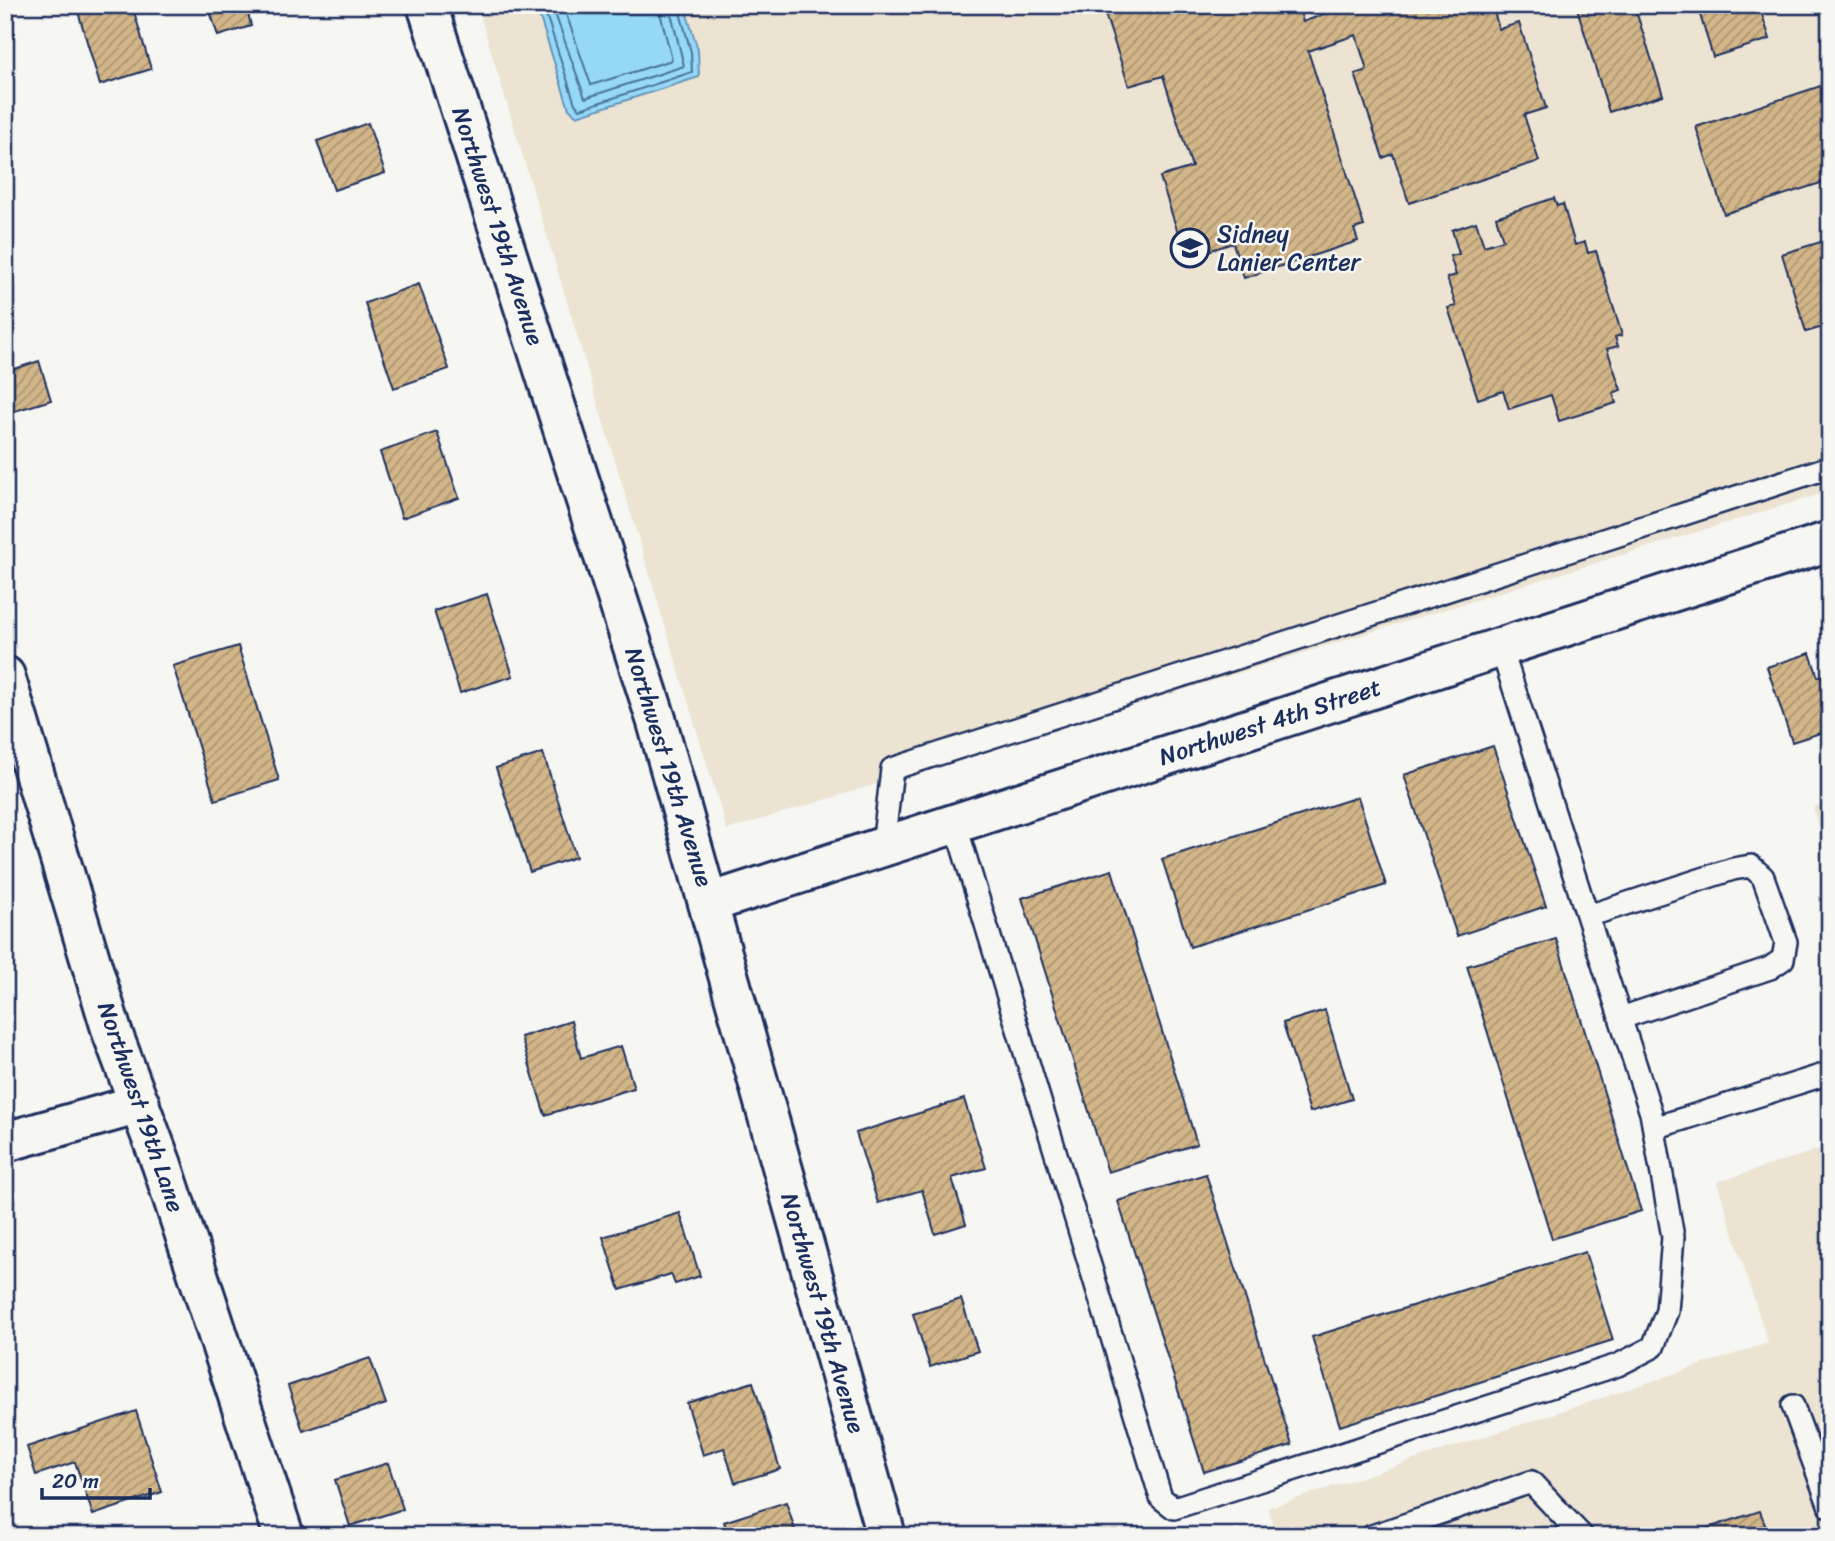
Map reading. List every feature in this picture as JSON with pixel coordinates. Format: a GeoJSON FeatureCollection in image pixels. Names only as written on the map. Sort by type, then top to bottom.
{"type":"FeatureCollection","features":[{"type":"Feature","properties":{"kind":"street","name":"Northwest 19th Avenue"},"geometry":{"type":"LineString","coordinates":[[427,5],[657,722],[886,1536]]}},
{"type":"Feature","properties":{"kind":"street","name":"Northwest 4th Street"},"geometry":{"type":"LineString","coordinates":[[709,903],[1830,541]]}},
{"type":"Feature","properties":{"kind":"street","name":"Northwest 19th Lane"},"geometry":{"type":"LineString","coordinates":[[5,676],[112,1032],[140,1104],[284,1536]]}},
{"type":"Feature","properties":{"kind":"street"},"geometry":{"type":"LineString","coordinates":[[5,1142],[140,1104]]}},
{"type":"Feature","properties":{"kind":"lane"},"geometry":{"type":"LineString","coordinates":[[883,847],[892,769],[1830,467]]}},
{"type":"Feature","properties":{"kind":"lane"},"geometry":{"type":"LineString","coordinates":[[955,823],[1161,1498],[1174,1508],[1618,1365],[1653,1347],[1667,1311],[1673,1237],[1654,1128],[1501,648]]}},
{"type":"Feature","properties":{"kind":"lane"},"geometry":{"type":"LineString","coordinates":[[1588,916],[1733,869],[1751,866],[1763,877],[1786,942],[1783,959],[1770,968],[1621,1018]]}},
{"type":"Feature","properties":{"kind":"lane"},"geometry":{"type":"LineString","coordinates":[[1654,1128],[1830,1073]]}},
{"type":"Feature","properties":{"kind":"lane"},"geometry":{"type":"LineString","coordinates":[[1793,1406],[1830,1507]]}},
{"type":"Feature","properties":{"kind":"lane"},"geometry":{"type":"LineString","coordinates":[[1372,1536],[1531,1482],[1583,1536]]}},
{"type":"Feature","properties":{"kind":"shaded area","name":"Sidney Lanier Center"},"geometry":{"type":"Polygon","coordinates":[[[477,5],[1830,5],[1830,491],[727,830],[477,5]]]}},
{"type":"Feature","properties":{"kind":"shaded area"},"geometry":{"type":"Polygon","coordinates":[[[1830,802],[1830,862],[1813,807],[1830,802]]]}},
{"type":"Feature","properties":{"kind":"shaded area"},"geometry":{"type":"Polygon","coordinates":[[[1830,1146],[1830,1536],[1277,1536],[1268,1508],[1768,1343],[1717,1182],[1830,1146]]]}},
{"type":"Feature","properties":{"kind":"water"},"geometry":{"type":"Polygon","coordinates":[[[536,5],[684,5],[698,50],[699,77],[577,116],[569,109],[536,5]]]}},
{"type":"Feature","properties":{"kind":"building"},"geometry":{"type":"Polygon","coordinates":[[[76,5],[132,5],[151,69],[100,85],[76,5]]]}},
{"type":"Feature","properties":{"kind":"building"},"geometry":{"type":"Polygon","coordinates":[[[208,5],[272,5],[248,13],[251,26],[218,36],[208,5]]]}},
{"type":"Feature","properties":{"kind":"building"},"geometry":{"type":"Polygon","coordinates":[[[1102,5],[1298,5],[1303,22],[1349,5],[1492,5],[1499,29],[1519,23],[1546,108],[1524,115],[1539,161],[1409,203],[1393,154],[1383,158],[1355,74],[1367,70],[1356,35],[1308,51],[1364,226],[1354,229],[1358,241],[1244,278],[1233,243],[1186,258],[1160,177],[1192,167],[1163,76],[1129,86],[1102,5]]]}},
{"type":"Feature","properties":{"kind":"building"},"geometry":{"type":"Polygon","coordinates":[[[1576,5],[1634,5],[1663,95],[1609,112],[1576,5]]]}},
{"type":"Feature","properties":{"kind":"building"},"geometry":{"type":"Polygon","coordinates":[[[1697,5],[1759,5],[1770,39],[1713,57],[1697,5]]]}},
{"type":"Feature","properties":{"kind":"building"},"geometry":{"type":"Polygon","coordinates":[[[1830,83],[1830,180],[1724,214],[1696,127],[1830,83]]]}},
{"type":"Feature","properties":{"kind":"building"},"geometry":{"type":"Polygon","coordinates":[[[368,123],[385,173],[334,190],[317,141],[368,123]]]}},
{"type":"Feature","properties":{"kind":"building"},"geometry":{"type":"Polygon","coordinates":[[[1554,198],[1557,206],[1563,204],[1575,245],[1585,242],[1588,253],[1596,251],[1622,335],[1615,337],[1618,346],[1607,349],[1621,390],[1613,393],[1616,403],[1559,421],[1551,395],[1509,409],[1503,391],[1478,399],[1448,308],[1456,306],[1447,278],[1456,275],[1450,256],[1459,254],[1452,230],[1476,222],[1484,246],[1503,240],[1496,217],[1554,198]]]}},
{"type":"Feature","properties":{"kind":"building"},"geometry":{"type":"Polygon","coordinates":[[[1830,239],[1830,325],[1806,332],[1782,254],[1830,239]]]}},
{"type":"Feature","properties":{"kind":"building"},"geometry":{"type":"Polygon","coordinates":[[[419,284],[449,369],[394,388],[365,303],[419,284]]]}},
{"type":"Feature","properties":{"kind":"building"},"geometry":{"type":"Polygon","coordinates":[[[39,361],[51,400],[5,414],[5,372],[39,361]]]}},
{"type":"Feature","properties":{"kind":"building"},"geometry":{"type":"Polygon","coordinates":[[[437,432],[459,498],[402,518],[380,452],[437,432]]]}},
{"type":"Feature","properties":{"kind":"building"},"geometry":{"type":"Polygon","coordinates":[[[487,594],[513,676],[460,693],[434,611],[487,594]]]}},
{"type":"Feature","properties":{"kind":"building"},"geometry":{"type":"Polygon","coordinates":[[[238,646],[279,780],[215,800],[173,666],[238,646]]]}},
{"type":"Feature","properties":{"kind":"building"},"geometry":{"type":"Polygon","coordinates":[[[1810,653],[1818,677],[1830,673],[1830,730],[1792,742],[1767,667],[1810,653]]]}},
{"type":"Feature","properties":{"kind":"building"},"geometry":{"type":"Polygon","coordinates":[[[1493,746],[1546,906],[1457,936],[1404,775],[1493,746]]]}},
{"type":"Feature","properties":{"kind":"building"},"geometry":{"type":"Polygon","coordinates":[[[543,753],[576,857],[530,872],[496,768],[543,753]]]}},
{"type":"Feature","properties":{"kind":"building"},"geometry":{"type":"Polygon","coordinates":[[[1358,797],[1386,885],[1190,947],[1162,859],[1358,797]]]}},
{"type":"Feature","properties":{"kind":"building"},"geometry":{"type":"Polygon","coordinates":[[[1112,870],[1197,1144],[1108,1172],[1022,898],[1112,870]]]}},
{"type":"Feature","properties":{"kind":"building"},"geometry":{"type":"Polygon","coordinates":[[[1556,939],[1641,1211],[1552,1239],[1467,966],[1556,939]]]}},
{"type":"Feature","properties":{"kind":"building"},"geometry":{"type":"Polygon","coordinates":[[[1325,1010],[1352,1099],[1310,1112],[1283,1023],[1325,1010]]]}},
{"type":"Feature","properties":{"kind":"building"},"geometry":{"type":"Polygon","coordinates":[[[571,1021],[581,1058],[621,1046],[634,1088],[545,1115],[521,1037],[571,1021]]]}},
{"type":"Feature","properties":{"kind":"building"},"geometry":{"type":"Polygon","coordinates":[[[964,1099],[986,1168],[952,1178],[966,1224],[935,1234],[922,1190],[878,1203],[856,1133],[964,1099]]]}},
{"type":"Feature","properties":{"kind":"building"},"geometry":{"type":"Polygon","coordinates":[[[1206,1174],[1292,1445],[1204,1472],[1118,1201],[1206,1174]]]}},
{"type":"Feature","properties":{"kind":"building"},"geometry":{"type":"Polygon","coordinates":[[[680,1213],[700,1276],[675,1284],[671,1274],[620,1290],[603,1237],[680,1213]]]}},
{"type":"Feature","properties":{"kind":"building"},"geometry":{"type":"Polygon","coordinates":[[[1585,1252],[1613,1340],[1340,1426],[1312,1337],[1585,1252]]]}},
{"type":"Feature","properties":{"kind":"building"},"geometry":{"type":"Polygon","coordinates":[[[961,1299],[978,1351],[930,1367],[913,1314],[961,1299]]]}},
{"type":"Feature","properties":{"kind":"building"},"geometry":{"type":"Polygon","coordinates":[[[370,1358],[386,1404],[303,1431],[288,1386],[370,1358]]]}},
{"type":"Feature","properties":{"kind":"building"},"geometry":{"type":"Polygon","coordinates":[[[753,1382],[780,1469],[735,1483],[724,1448],[703,1455],[687,1403],[753,1382]]]}},
{"type":"Feature","properties":{"kind":"building"},"geometry":{"type":"Polygon","coordinates":[[[136,1411],[162,1492],[93,1515],[75,1462],[36,1475],[27,1447],[136,1411]]]}},
{"type":"Feature","properties":{"kind":"building"},"geometry":{"type":"Polygon","coordinates":[[[388,1463],[403,1509],[350,1526],[335,1480],[388,1463]]]}},
{"type":"Feature","properties":{"kind":"building"},"geometry":{"type":"Polygon","coordinates":[[[786,1502],[797,1536],[729,1536],[724,1522],[786,1502]]]}},
{"type":"Feature","properties":{"kind":"building"},"geometry":{"type":"Polygon","coordinates":[[[1760,1511],[1769,1536],[1683,1536],[1760,1511]]]}},
{"type":"Feature","properties":{"kind":"place","name":"Sidney Lanier Center"},"geometry":{"type":"Point","coordinates":[1190,248]}}]}
